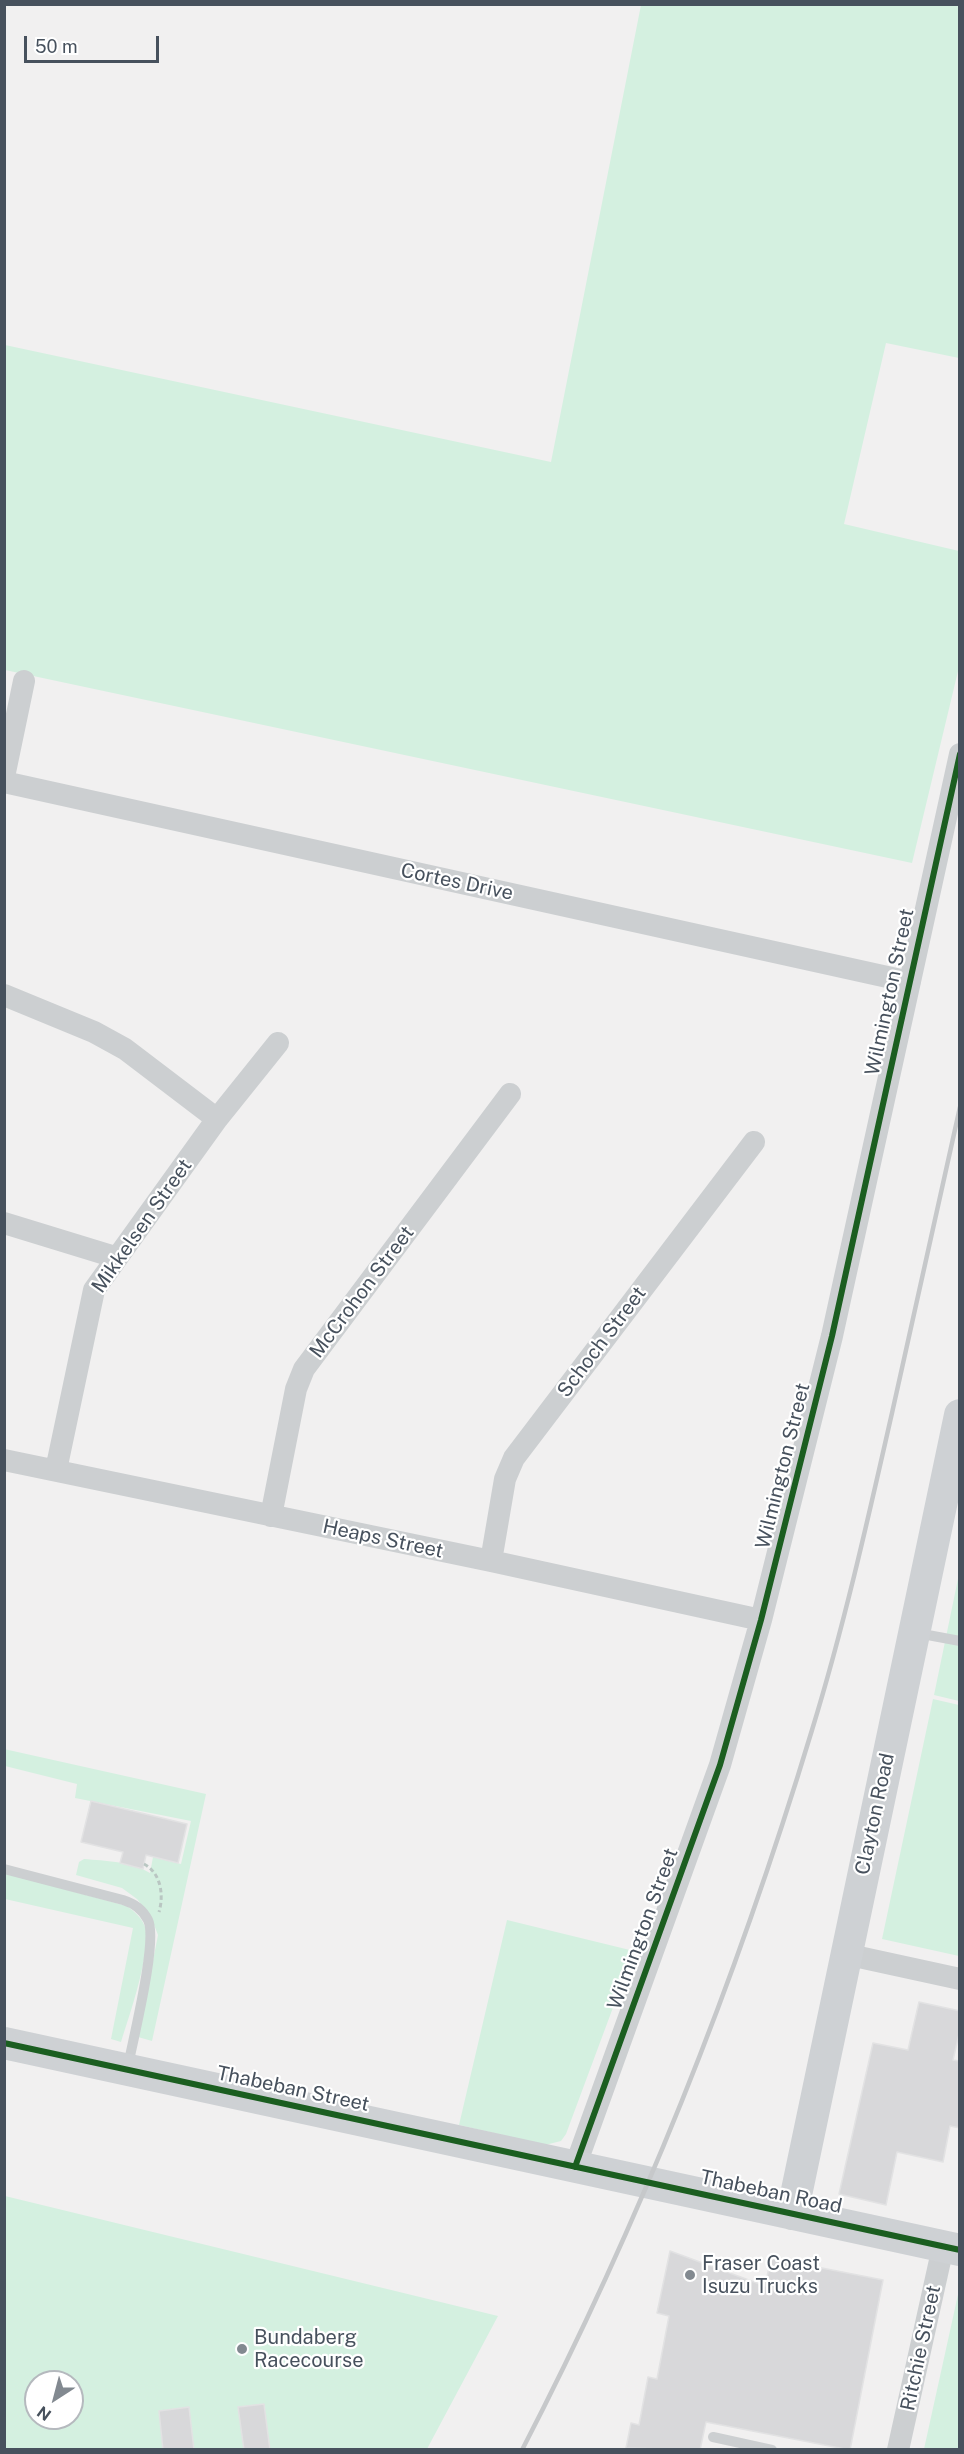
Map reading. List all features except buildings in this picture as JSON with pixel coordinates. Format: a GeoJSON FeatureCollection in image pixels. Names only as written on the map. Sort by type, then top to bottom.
{"type":"FeatureCollection","features":[{"type":"Feature","properties":{"kind":"street"},"geometry":{"type":"LineString","coordinates":[[4,777],[24,681]]}},
{"type":"Feature","properties":{"kind":"street","name":"Wilmington Street"},"geometry":{"type":"LineString","coordinates":[[575,2167],[720,1765],[761,1620],[832,1336],[960,754]]}},
{"type":"Feature","properties":{"kind":"street","name":"Cortes Drive"},"geometry":{"type":"LineString","coordinates":[[4,782],[910,982]]}},
{"type":"Feature","properties":{"kind":"street"},"geometry":{"type":"LineString","coordinates":[[4,995],[94,1032],[125,1049],[218,1119]]}},
{"type":"Feature","properties":{"kind":"street","name":"Mikkelsen Street"},"geometry":{"type":"LineString","coordinates":[[56,1470],[94,1290],[115,1257],[218,1119],[278,1044]]}},
{"type":"Feature","properties":{"kind":"street","name":"McCrohon Street"},"geometry":{"type":"LineString","coordinates":[[271,1516],[296,1389],[304,1369],[510,1094]]}},
{"type":"Feature","properties":{"kind":"street","name":"Schoch Street"},"geometry":{"type":"LineString","coordinates":[[491,1561],[505,1479],[514,1458],[754,1142]]}},
{"type":"Feature","properties":{"kind":"street"},"geometry":{"type":"LineString","coordinates":[[4,1223],[115,1257]]}},
{"type":"Feature","properties":{"kind":"street","name":"Clayton Road"},"geometry":{"type":"LineString","coordinates":[[792,2214],[960,1415]]}},
{"type":"Feature","properties":{"kind":"street","name":"Heaps Street"},"geometry":{"type":"LineString","coordinates":[[4,1460],[491,1561],[761,1620]]}},
{"type":"Feature","properties":{"kind":"street"},"geometry":{"type":"LineString","coordinates":[[845,1954],[960,1979]]}},
{"type":"Feature","properties":{"kind":"street","name":"Thabeban Street"},"geometry":{"type":"LineString","coordinates":[[4,2043],[575,2167]]}},
{"type":"Feature","properties":{"kind":"street","name":"Thabeban Road"},"geometry":{"type":"LineString","coordinates":[[575,2167],[951,2248]]}},
{"type":"Feature","properties":{"kind":"street","name":"Ritchie Street"},"geometry":{"type":"LineString","coordinates":[[898,2450],[951,2248]]}},
{"type":"Feature","properties":{"kind":"lane"},"geometry":{"type":"LineString","coordinates":[[914,1632],[960,1641]]}},
{"type":"Feature","properties":{"kind":"lane"},"geometry":{"type":"LineString","coordinates":[[4,1869],[133,1903],[148,1921],[150,1944],[127,2070]]}},
{"type":"Feature","properties":{"kind":"lane"},"geometry":{"type":"LineString","coordinates":[[713,2437],[772,2450]]}},
{"type":"Feature","properties":{"kind":"path"},"geometry":{"type":"LineString","coordinates":[[144,1864],[149,1866],[161,1887],[161,1904],[155,1924],[150,1928]]}},
{"type":"Feature","properties":{"kind":"green space"},"geometry":{"type":"Polygon","coordinates":[[[641,5],[959,5],[959,358],[886,343],[844,524],[959,551],[959,667],[912,863],[5,670],[5,345],[551,462],[641,5]]]}},
{"type":"Feature","properties":{"kind":"green space"},"geometry":{"type":"Polygon","coordinates":[[[959,1574],[959,1701],[934,1695],[959,1574]]]}},
{"type":"Feature","properties":{"kind":"green space"},"geometry":{"type":"Polygon","coordinates":[[[933,1699],[959,1705],[959,1956],[882,1939],[933,1699]]]}},
{"type":"Feature","properties":{"kind":"green space"},"geometry":{"type":"Polygon","coordinates":[[[4,1749],[206,1794],[152,2041],[138,2037],[158,1935],[151,1917],[137,1899],[122,1888],[76,1875],[79,1862],[84,1859],[126,1864],[150,1873],[153,1857],[181,1864],[191,1821],[75,1798],[77,1784],[5,1766],[4,1749]]]}},
{"type":"Feature","properties":{"kind":"green space"},"geometry":{"type":"Polygon","coordinates":[[[4,1873],[127,1906],[142,1921],[146,1938],[143,1967],[121,2042],[111,2039],[133,1928],[5,1899],[4,1873]]]}},
{"type":"Feature","properties":{"kind":"green space"},"geometry":{"type":"Polygon","coordinates":[[[507,1920],[634,1951],[566,2134],[561,2141],[545,2145],[459,2125],[507,1920]]]}},
{"type":"Feature","properties":{"kind":"green space","name":"Bundaberg Racecourse"},"geometry":{"type":"Polygon","coordinates":[[[5,2196],[498,2316],[427,2449],[5,2450],[5,2196]]]}},
{"type":"Feature","properties":{"kind":"green space"},"geometry":{"type":"Polygon","coordinates":[[[959,2290],[959,2449],[924,2449],[959,2290]]]}},
{"type":"Feature","properties":{"kind":"railway"},"geometry":{"type":"LineString","coordinates":[[522,2450],[607,2275],[684,2097],[752,1915],[783,1823],[824,1691],[855,1572],[960,1107]]}},
{"type":"Feature","properties":{"kind":"cycle path"},"geometry":{"type":"LineString","coordinates":[[575,2167],[720,1765],[761,1620],[832,1336],[960,754]]}},
{"type":"Feature","properties":{"kind":"cycle path"},"geometry":{"type":"LineString","coordinates":[[4,2043],[960,2250]]}},
{"type":"Feature","properties":{"kind":"place","name":"Fraser Coast Isuzu Trucks"},"geometry":{"type":"Point","coordinates":[690,2275]}},
{"type":"Feature","properties":{"kind":"place","name":"Bundaberg Racecourse"},"geometry":{"type":"Point","coordinates":[242,2349]}}]}
